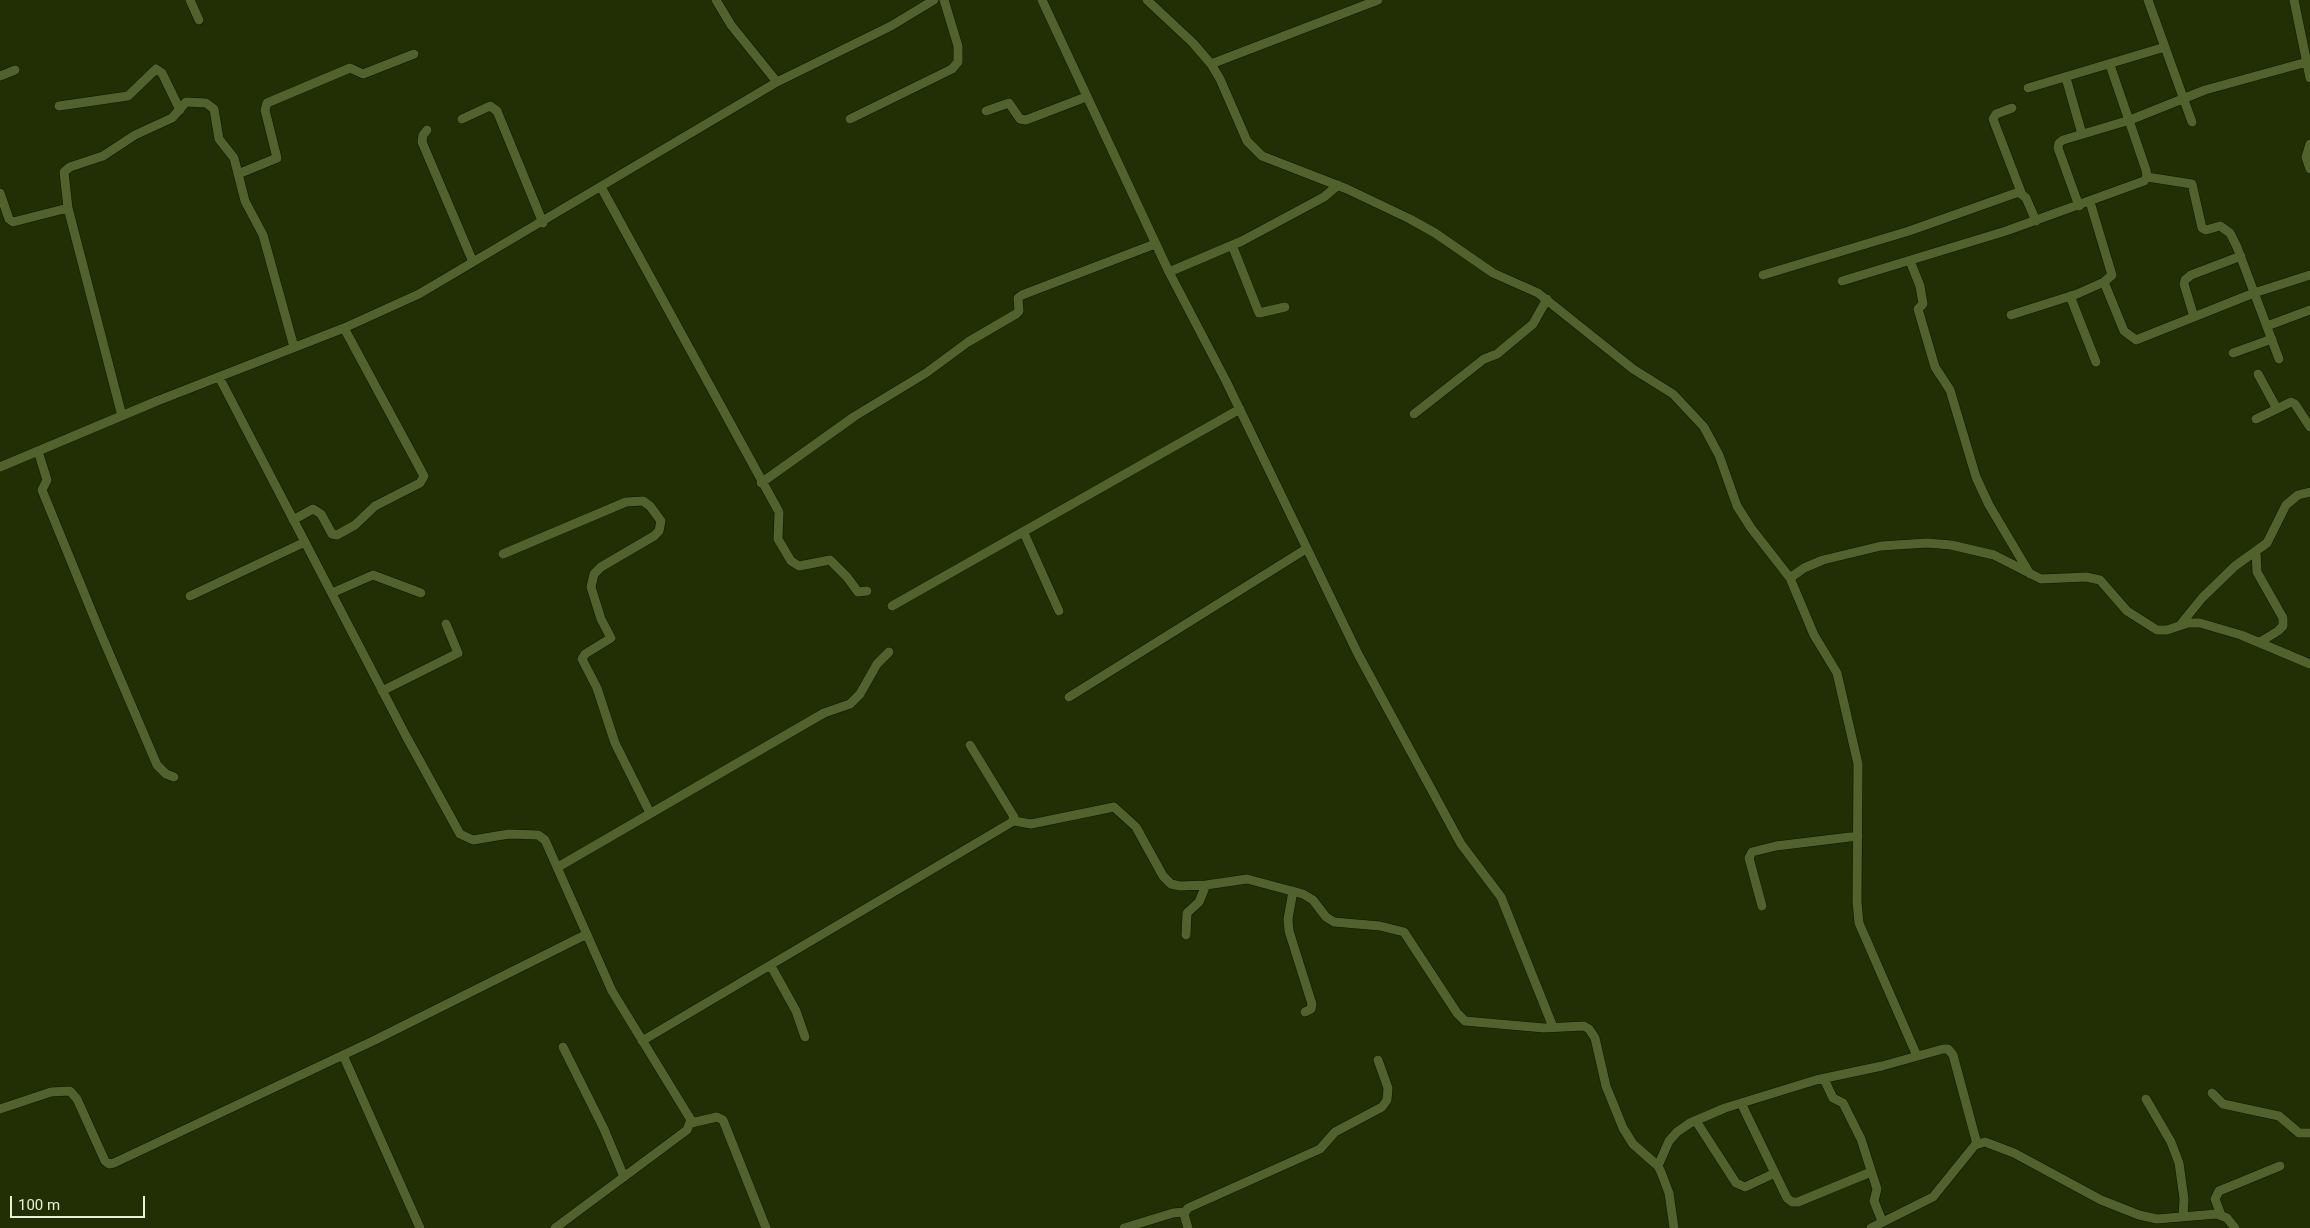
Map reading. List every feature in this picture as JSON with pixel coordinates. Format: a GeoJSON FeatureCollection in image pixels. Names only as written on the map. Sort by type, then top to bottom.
{"type":"FeatureCollection","features":[{"type":"Feature","properties":{"kind":"street"},"geometry":{"type":"LineString","coordinates":[[190,0],[199,20]]}},
{"type":"Feature","properties":{"kind":"street"},"geometry":{"type":"LineString","coordinates":[[716,0],[731,25],[777,82]]}},
{"type":"Feature","properties":{"kind":"street"},"geometry":{"type":"LineString","coordinates":[[0,467],[218,377],[344,328],[419,294],[777,82],[890,26],[934,0]]}},
{"type":"Feature","properties":{"kind":"street"},"geometry":{"type":"LineString","coordinates":[[850,119],[952,69],[958,62],[958,46],[944,0]]}},
{"type":"Feature","properties":{"kind":"street"},"geometry":{"type":"LineString","coordinates":[[1042,0],[1155,244],[1240,409],[1358,654],[1462,844],[1501,897],[1553,1027]]}},
{"type":"Feature","properties":{"kind":"street"},"geometry":{"type":"LineString","coordinates":[[1147,0],[1193,43],[1211,64],[1220,78],[1247,141],[1256,151],[1270,161],[1338,185],[1435,233],[1493,273],[1528,288],[1547,299],[1632,369],[1673,394],[1697,418],[1714,445],[1737,506],[1790,578],[1814,635],[1837,672],[1858,764],[1857,902],[1859,923],[1917,1056]]}},
{"type":"Feature","properties":{"kind":"street"},"geometry":{"type":"LineString","coordinates":[[1211,64],[1378,0]]}},
{"type":"Feature","properties":{"kind":"street"},"geometry":{"type":"LineString","coordinates":[[2148,0],[2192,122]]}},
{"type":"Feature","properties":{"kind":"street"},"geometry":{"type":"LineString","coordinates":[[2294,0],[2310,78]]}},
{"type":"Feature","properties":{"kind":"street"},"geometry":{"type":"LineString","coordinates":[[2028,88],[2165,47]]}},
{"type":"Feature","properties":{"kind":"street"},"geometry":{"type":"LineString","coordinates":[[238,174],[277,158],[265,107],[267,103],[350,68],[362,74],[414,54]]}},
{"type":"Feature","properties":{"kind":"street"},"geometry":{"type":"LineString","coordinates":[[2079,206],[2058,145],[2063,140],[2130,120],[2184,98],[2307,62]]}},
{"type":"Feature","properties":{"kind":"street"},"geometry":{"type":"LineString","coordinates":[[2110,65],[2130,120],[2147,177]]}},
{"type":"Feature","properties":{"kind":"street"},"geometry":{"type":"LineString","coordinates":[[59,106],[128,96],[156,68],[162,73],[180,110]]}},
{"type":"Feature","properties":{"kind":"street"},"geometry":{"type":"LineString","coordinates":[[0,76],[15,70]]}},
{"type":"Feature","properties":{"kind":"street"},"geometry":{"type":"LineString","coordinates":[[2066,78],[2082,134]]}},
{"type":"Feature","properties":{"kind":"street"},"geometry":{"type":"LineString","coordinates":[[986,112],[1010,103],[1020,119],[1026,120],[1086,97]]}},
{"type":"Feature","properties":{"kind":"street"},"geometry":{"type":"LineString","coordinates":[[122,416],[68,208],[64,174],[67,168],[103,156],[135,135],[172,118],[187,102],[206,103],[213,106],[219,139],[234,158],[245,201],[263,235],[294,347]]}},
{"type":"Feature","properties":{"kind":"street"},"geometry":{"type":"LineString","coordinates":[[462,119],[486,107],[490,106],[497,110],[542,222]]}},
{"type":"Feature","properties":{"kind":"street"},"geometry":{"type":"LineString","coordinates":[[2012,108],[1996,114],[1994,119],[2021,192],[2026,198],[2036,221]]}},
{"type":"Feature","properties":{"kind":"street"},"geometry":{"type":"LineString","coordinates":[[427,130],[423,135],[422,142],[473,262]]}},
{"type":"Feature","properties":{"kind":"street"},"geometry":{"type":"LineString","coordinates":[[2310,144],[2306,156],[2310,169]]}},
{"type":"Feature","properties":{"kind":"street"},"geometry":{"type":"LineString","coordinates":[[1842,281],[2036,221],[2141,182],[2147,177],[2192,184],[2202,228],[2206,230],[2224,227],[2232,237],[2241,256],[2279,359]]}},
{"type":"Feature","properties":{"kind":"street"},"geometry":{"type":"LineString","coordinates":[[1169,272],[1232,245],[1324,197],[1338,185]]}},
{"type":"Feature","properties":{"kind":"street"},"geometry":{"type":"LineString","coordinates":[[601,187],[646,266],[779,512],[778,539],[791,561],[799,566],[830,560],[848,577],[858,592],[867,592]]}},
{"type":"Feature","properties":{"kind":"street"},"geometry":{"type":"LineString","coordinates":[[1763,276],[1909,231],[2021,192]]}},
{"type":"Feature","properties":{"kind":"street"},"geometry":{"type":"LineString","coordinates":[[0,193],[9,219],[13,222],[68,208]]}},
{"type":"Feature","properties":{"kind":"street"},"geometry":{"type":"LineString","coordinates":[[2011,315],[2070,296],[2110,278],[2112,271],[2090,202]]}},
{"type":"Feature","properties":{"kind":"street"},"geometry":{"type":"LineString","coordinates":[[762,483],[855,416],[926,373],[968,342],[1016,314],[1019,311],[1018,298],[1022,295],[1155,244]]}},
{"type":"Feature","properties":{"kind":"street"},"geometry":{"type":"LineString","coordinates":[[1232,245],[1259,313],[1285,307]]}},
{"type":"Feature","properties":{"kind":"street"},"geometry":{"type":"LineString","coordinates":[[2194,317],[2184,284],[2185,280],[2191,274],[2241,256]]}},
{"type":"Feature","properties":{"kind":"street"},"geometry":{"type":"LineString","coordinates":[[1910,261],[1920,286],[1924,304],[1918,309],[1935,367],[1950,390],[1976,477],[1988,505],[2030,574]]}},
{"type":"Feature","properties":{"kind":"street"},"geometry":{"type":"LineString","coordinates":[[2104,282],[2124,331],[2131,338],[2142,338],[2254,293],[2310,275]]}},
{"type":"Feature","properties":{"kind":"street"},"geometry":{"type":"LineString","coordinates":[[2070,296],[2096,362]]}},
{"type":"Feature","properties":{"kind":"street"},"geometry":{"type":"LineString","coordinates":[[1414,414],[1484,359],[1497,354],[1533,324],[1547,299]]}},
{"type":"Feature","properties":{"kind":"street"},"geometry":{"type":"LineString","coordinates":[[2267,326],[2310,310]]}},
{"type":"Feature","properties":{"kind":"street"},"geometry":{"type":"LineString","coordinates":[[294,520],[311,510],[316,510],[332,534],[337,535],[355,525],[375,506],[420,483],[424,479],[344,328]]}},
{"type":"Feature","properties":{"kind":"street"},"geometry":{"type":"LineString","coordinates":[[2233,353],[2272,340]]}},
{"type":"Feature","properties":{"kind":"street"},"geometry":{"type":"LineString","coordinates":[[2258,374],[2277,409]]}},
{"type":"Feature","properties":{"kind":"street"},"geometry":{"type":"LineString","coordinates":[[218,377],[306,542],[382,691],[465,838],[473,840],[501,834],[538,834],[548,843],[612,991],[688,1113],[691,1123],[687,1130],[556,1228]]}},
{"type":"Feature","properties":{"kind":"street"},"geometry":{"type":"LineString","coordinates":[[2256,419],[2293,403],[2310,426]]}},
{"type":"Feature","properties":{"kind":"street"},"geometry":{"type":"LineString","coordinates":[[892,606],[1024,533],[1240,409]]}},
{"type":"Feature","properties":{"kind":"street"},"geometry":{"type":"LineString","coordinates":[[38,451],[47,480],[42,490],[95,619],[157,765],[166,774],[174,777]]}},
{"type":"Feature","properties":{"kind":"street"},"geometry":{"type":"LineString","coordinates":[[2181,624],[2202,598],[2235,566],[2270,538],[2277,518],[2286,505],[2298,495],[2310,492]]}},
{"type":"Feature","properties":{"kind":"street"},"geometry":{"type":"LineString","coordinates":[[503,554],[626,502],[643,501],[650,506],[661,521],[662,526],[654,536],[601,566],[594,574],[591,587],[601,619],[611,638],[585,654],[582,659],[597,688],[615,743],[650,813]]}},
{"type":"Feature","properties":{"kind":"street"},"geometry":{"type":"LineString","coordinates":[[1024,533],[1059,611]]}},
{"type":"Feature","properties":{"kind":"street"},"geometry":{"type":"LineString","coordinates":[[190,596],[306,542]]}},
{"type":"Feature","properties":{"kind":"street"},"geometry":{"type":"LineString","coordinates":[[1790,578],[1804,568],[1844,554],[1880,546],[1927,543],[1978,550],[2041,580],[2086,578],[2100,580],[2127,611],[2153,629],[2162,631],[2181,624],[2200,624],[2260,642],[2310,664]]}},
{"type":"Feature","properties":{"kind":"street"},"geometry":{"type":"LineString","coordinates":[[1069,696],[1306,549]]}},
{"type":"Feature","properties":{"kind":"street"},"geometry":{"type":"LineString","coordinates":[[2256,551],[2255,561],[2259,577],[2283,618],[2283,626],[2260,642]]}},
{"type":"Feature","properties":{"kind":"street"},"geometry":{"type":"LineString","coordinates":[[332,593],[373,575],[422,593]]}},
{"type":"Feature","properties":{"kind":"street"},"geometry":{"type":"LineString","coordinates":[[382,691],[458,653],[446,624]]}},
{"type":"Feature","properties":{"kind":"street"},"geometry":{"type":"LineString","coordinates":[[558,867],[824,713],[853,701],[877,664],[889,652]]}},
{"type":"Feature","properties":{"kind":"street"},"geometry":{"type":"LineString","coordinates":[[970,745],[1014,816],[1014,821]]}},
{"type":"Feature","properties":{"kind":"street"},"geometry":{"type":"LineString","coordinates":[[642,1041],[1014,821],[1031,824],[1114,807],[1136,827],[1167,881],[1175,886],[1206,885],[1247,879],[1292,891],[1313,900],[1326,917],[1334,922],[1380,926],[1404,932],[1457,1013],[1465,1021],[1553,1027],[1584,1026],[1592,1033],[1608,1093],[1623,1128],[1633,1144],[1658,1166],[1669,1193],[1674,1228]]}},
{"type":"Feature","properties":{"kind":"street"},"geometry":{"type":"LineString","coordinates":[[1762,906],[1749,858],[1752,852],[1776,846],[1858,836]]}},
{"type":"Feature","properties":{"kind":"street"},"geometry":{"type":"LineString","coordinates":[[1186,935],[1186,912],[1203,897],[1206,885]]}},
{"type":"Feature","properties":{"kind":"street"},"geometry":{"type":"LineString","coordinates":[[1292,891],[1288,919],[1289,931],[1312,1004],[1311,1009],[1305,1012]]}},
{"type":"Feature","properties":{"kind":"street"},"geometry":{"type":"LineString","coordinates":[[0,1109],[51,1092],[70,1091],[77,1099],[105,1161],[112,1164],[343,1055],[587,934]]}},
{"type":"Feature","properties":{"kind":"street"},"geometry":{"type":"LineString","coordinates":[[771,966],[796,1011],[805,1037]]}},
{"type":"Feature","properties":{"kind":"street"},"geometry":{"type":"LineString","coordinates":[[563,1047],[604,1129],[624,1178]]}},
{"type":"Feature","properties":{"kind":"street"},"geometry":{"type":"LineString","coordinates":[[1658,1166],[1673,1136],[1683,1127],[1696,1121],[1742,1103],[1824,1079],[1943,1049],[1948,1050],[1953,1055],[1977,1144]]}},
{"type":"Feature","properties":{"kind":"street"},"geometry":{"type":"LineString","coordinates":[[343,1055],[420,1228]]}},
{"type":"Feature","properties":{"kind":"street"},"geometry":{"type":"LineString","coordinates":[[1124,1228],[1172,1213],[1185,1212],[1195,1205],[1320,1148],[1335,1132],[1378,1110],[1387,1100],[1388,1088],[1378,1060]]}},
{"type":"Feature","properties":{"kind":"street"},"geometry":{"type":"LineString","coordinates":[[1824,1079],[1833,1098],[1845,1107],[1861,1139],[1877,1189],[1874,1201],[1879,1225],[1933,1197],[1977,1144],[1985,1142],[2014,1153],[2101,1200],[2138,1216],[2157,1218],[2221,1215],[2227,1218],[2235,1228]]}},
{"type":"Feature","properties":{"kind":"street"},"geometry":{"type":"LineString","coordinates":[[2212,1093],[2223,1104],[2279,1116],[2299,1133],[2310,1133]]}},
{"type":"Feature","properties":{"kind":"street"},"geometry":{"type":"LineString","coordinates":[[2146,1099],[2171,1142],[2179,1163],[2184,1199],[2183,1217]]}},
{"type":"Feature","properties":{"kind":"street"},"geometry":{"type":"LineString","coordinates":[[1742,1103],[1787,1198],[1794,1203],[1871,1172]]}},
{"type":"Feature","properties":{"kind":"street"},"geometry":{"type":"LineString","coordinates":[[691,1123],[717,1117],[723,1120],[766,1228]]}},
{"type":"Feature","properties":{"kind":"street"},"geometry":{"type":"LineString","coordinates":[[1696,1121],[1736,1183],[1745,1187],[1775,1174]]}},
{"type":"Feature","properties":{"kind":"street"},"geometry":{"type":"LineString","coordinates":[[2221,1215],[2215,1198],[2219,1191],[2280,1166]]}},
{"type":"Feature","properties":{"kind":"street"},"geometry":{"type":"LineString","coordinates":[[1185,1212],[1188,1228]]}}]}
